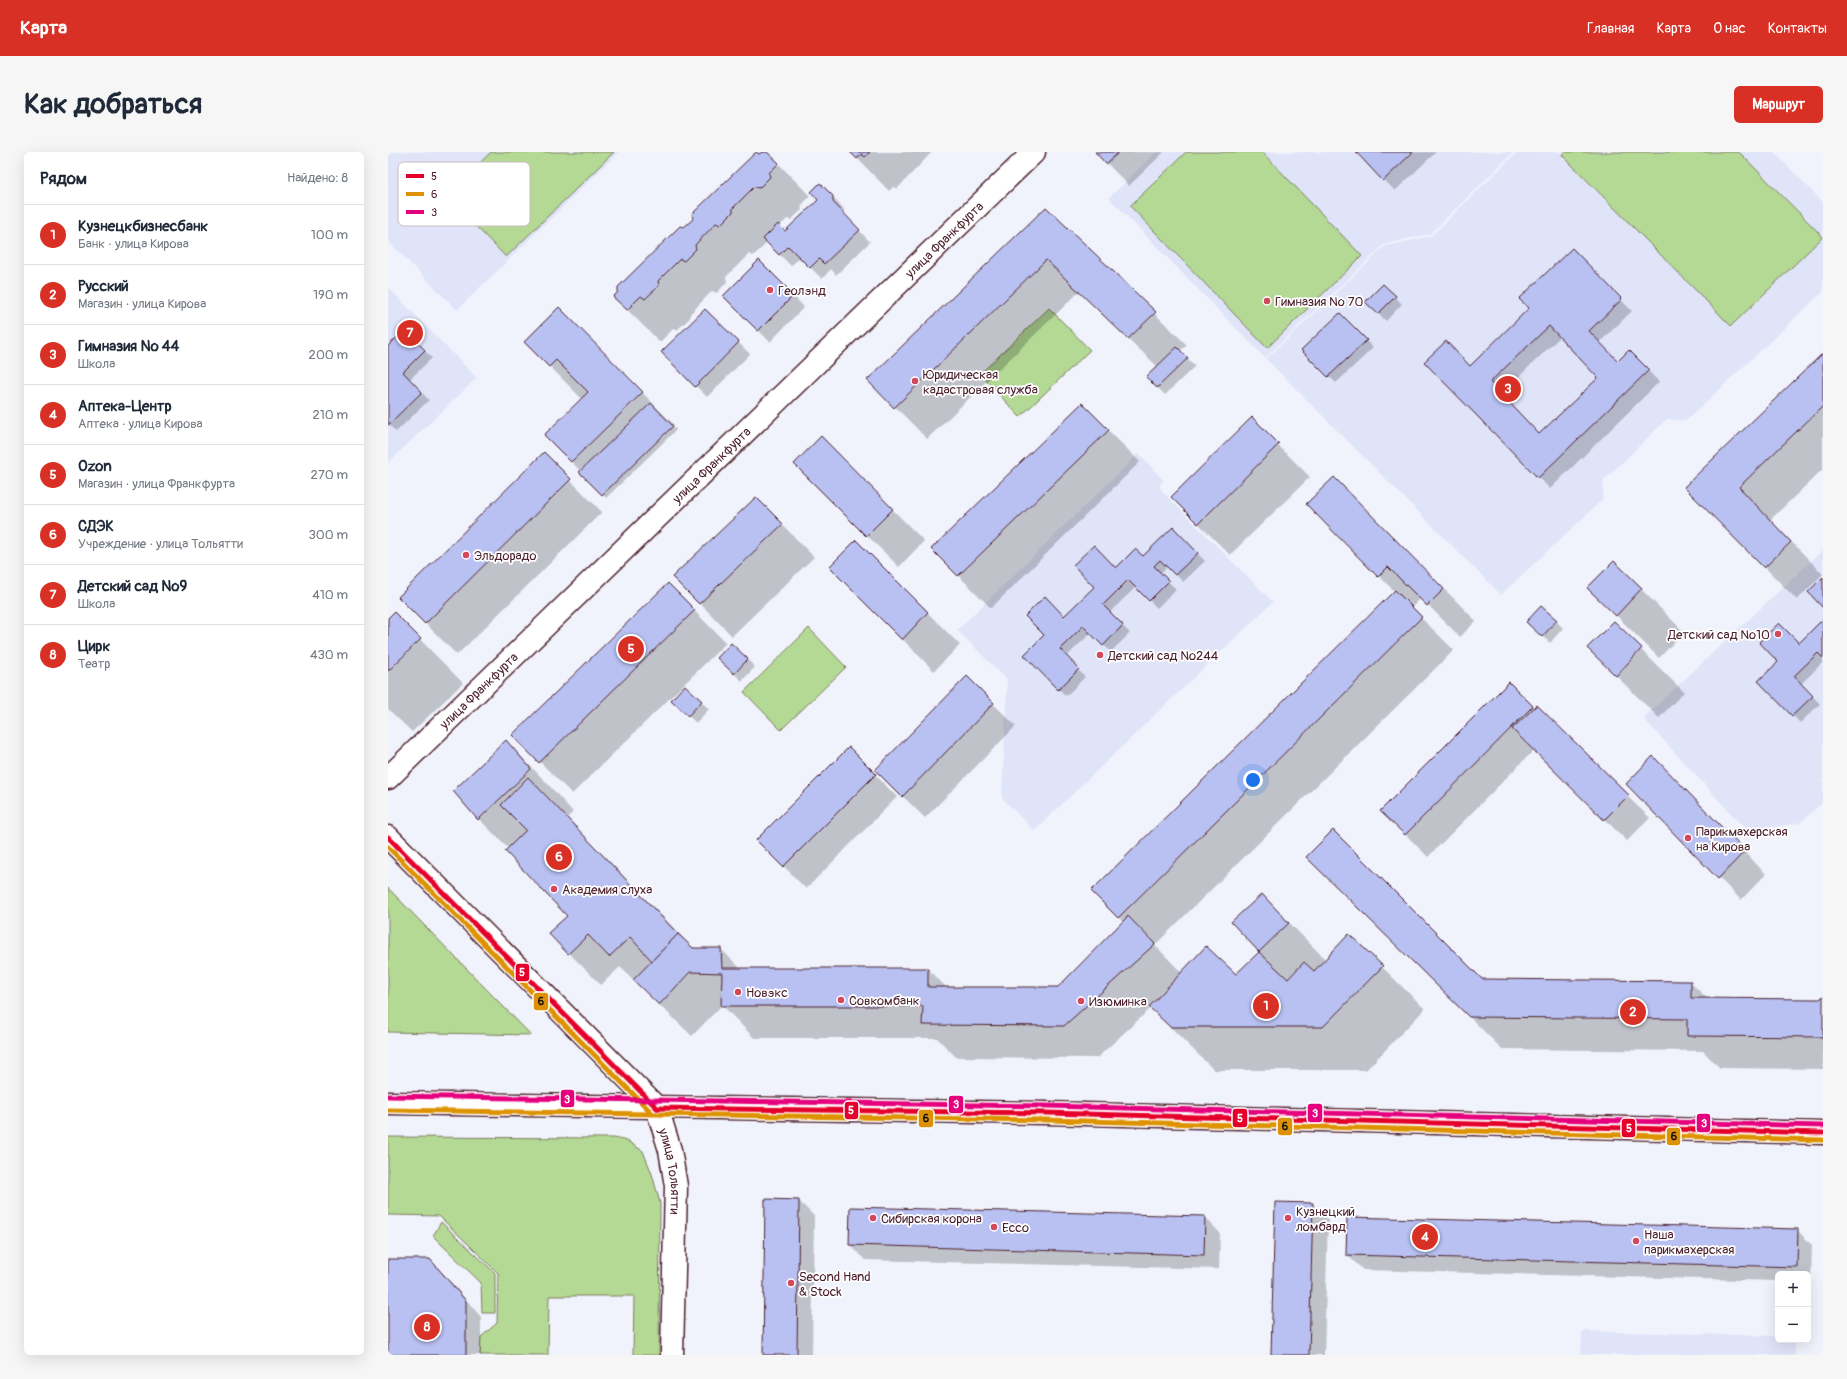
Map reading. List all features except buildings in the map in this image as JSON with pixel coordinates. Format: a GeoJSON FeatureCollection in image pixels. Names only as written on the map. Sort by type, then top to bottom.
{"type":"FeatureCollection","features":[{"type":"Feature","properties":{"kind":"main road","name":"улица Франкфурта"},"geometry":{"type":"LineString","coordinates":[[388,778],[1034,152]]}},
{"type":"Feature","properties":{"kind":"main road","name":"улица Тольятти"},"geometry":{"type":"LineString","coordinates":[[388,837],[657,1108],[670,1150],[676,1186],[672,1355]]}},
{"type":"Feature","properties":{"kind":"main road"},"geometry":{"type":"LineString","coordinates":[[388,1103],[1047,1113],[1823,1133]]}},
{"type":"Feature","properties":{"kind":"shaded area"},"geometry":{"type":"Polygon","coordinates":[[[388,152],[619,152],[457,310],[388,241],[388,152]]]}},
{"type":"Feature","properties":{"kind":"shaded area","name":"Гимназия № 70"},"geometry":{"type":"Polygon","coordinates":[[[1156,152],[1514,152],[1430,234],[1385,244],[1265,358],[1109,198],[1156,152]]]}},
{"type":"Feature","properties":{"kind":"shaded area"},"geometry":{"type":"Polygon","coordinates":[[[1517,152],[1774,152],[1823,202],[1823,292],[1686,421],[1667,419],[1603,481],[1603,499],[1501,595],[1266,359],[1385,246],[1431,236],[1517,152]]]}},
{"type":"Feature","properties":{"kind":"shaded area"},"geometry":{"type":"Polygon","coordinates":[[[388,287],[477,378],[388,463],[388,287]]]}},
{"type":"Feature","properties":{"kind":"shaded area","name":"Детский сад №244"},"geometry":{"type":"Polygon","coordinates":[[[1139,453],[1164,481],[1159,486],[1163,492],[1273,602],[1034,831],[1002,798],[1007,680],[957,630],[1139,453]]]}},
{"type":"Feature","properties":{"kind":"shaded area","name":"Детский сад №10"},"geometry":{"type":"Polygon","coordinates":[[[1823,550],[1823,802],[1800,823],[1747,831],[1643,718],[1823,550]]]}},
{"type":"Feature","properties":{"kind":"shaded area"},"geometry":{"type":"Polygon","coordinates":[[[1582,1331],[1775,1336],[1775,1343],[1795,1343],[1795,1355],[1581,1355],[1582,1331]]]}},
{"type":"Feature","properties":{"kind":"green space"},"geometry":{"type":"Polygon","coordinates":[[[491,152],[614,152],[506,257],[476,226],[530,226],[530,162],[481,162],[491,152]]]}},
{"type":"Feature","properties":{"kind":"green space"},"geometry":{"type":"Polygon","coordinates":[[[1186,152],[1262,152],[1362,256],[1267,348],[1130,206],[1186,152]]]}},
{"type":"Feature","properties":{"kind":"green space"},"geometry":{"type":"Polygon","coordinates":[[[1564,152],[1739,152],[1823,237],[1731,326],[1562,155],[1564,152]]]}},
{"type":"Feature","properties":{"kind":"green space"},"geometry":{"type":"Polygon","coordinates":[[[1049,308],[1090,350],[1020,417],[980,374],[1049,308]]]}},
{"type":"Feature","properties":{"kind":"green space"},"geometry":{"type":"Polygon","coordinates":[[[809,628],[846,667],[781,730],[744,692],[809,628]]]}},
{"type":"Feature","properties":{"kind":"green space"},"geometry":{"type":"Polygon","coordinates":[[[388,888],[531,1035],[388,1032],[388,888]]]}},
{"type":"Feature","properties":{"kind":"green space"},"geometry":{"type":"Polygon","coordinates":[[[388,1137],[614,1138],[627,1141],[643,1151],[652,1174],[660,1203],[659,1355],[633,1355],[634,1296],[549,1296],[548,1355],[480,1355],[481,1337],[497,1323],[498,1273],[439,1216],[388,1215],[388,1137]]]}},
{"type":"Feature","properties":{"kind":"green space"},"geometry":{"type":"Polygon","coordinates":[[[441,1222],[495,1273],[495,1313],[482,1313],[481,1283],[433,1236],[441,1222]]]}},
{"type":"Feature","properties":{"kind":"transit line","name":"5"},"geometry":{"type":"LineString","coordinates":[[388,837],[657,1108]]}},
{"type":"Feature","properties":{"kind":"transit line","name":"6"},"geometry":{"type":"LineString","coordinates":[[388,847],[652,1113]]}},
{"type":"Feature","properties":{"kind":"transit line","name":"3"},"geometry":{"type":"LineString","coordinates":[[388,1096],[1047,1106],[1823,1126]]}},
{"type":"Feature","properties":{"kind":"transit line","name":"5"},"geometry":{"type":"LineString","coordinates":[[657,1108],[1047,1113],[1823,1133]]}},
{"type":"Feature","properties":{"kind":"transit line","name":"6"},"geometry":{"type":"LineString","coordinates":[[388,1110],[1047,1120],[1823,1140]]}},
{"type":"Feature","properties":{"kind":"place","name":"Геолэнд"},"geometry":{"type":"Point","coordinates":[770,290]}},
{"type":"Feature","properties":{"kind":"place","name":"Гимназия № 70"},"geometry":{"type":"Point","coordinates":[1267,301]}},
{"type":"Feature","properties":{"kind":"place","name":"Детский сад №9"},"geometry":{"type":"Point","coordinates":[410,333]}},
{"type":"Feature","properties":{"kind":"place","name":"Юридическая кадастровая служба"},"geometry":{"type":"Point","coordinates":[915,381]}},
{"type":"Feature","properties":{"kind":"place","name":"Гимназия № 44"},"geometry":{"type":"Point","coordinates":[1508,389]}},
{"type":"Feature","properties":{"kind":"place","name":"Эльдорадо"},"geometry":{"type":"Point","coordinates":[466,555]}},
{"type":"Feature","properties":{"kind":"place","name":"Детский сад №10"},"geometry":{"type":"Point","coordinates":[1778,634]}},
{"type":"Feature","properties":{"kind":"place","name":"Ozon"},"geometry":{"type":"Point","coordinates":[631,649]}},
{"type":"Feature","properties":{"kind":"place","name":"Детский сад №244"},"geometry":{"type":"Point","coordinates":[1100,655]}},
{"type":"Feature","properties":{"kind":"place","name":"Парикмахерская на Кирова"},"geometry":{"type":"Point","coordinates":[1688,838]}},
{"type":"Feature","properties":{"kind":"place","name":"СДЭК"},"geometry":{"type":"Point","coordinates":[559,857]}},
{"type":"Feature","properties":{"kind":"place","name":"Академия слуха"},"geometry":{"type":"Point","coordinates":[554,889]}},
{"type":"Feature","properties":{"kind":"place","name":"Новэкс"},"geometry":{"type":"Point","coordinates":[738,992]}},
{"type":"Feature","properties":{"kind":"place","name":"Совкомбанк"},"geometry":{"type":"Point","coordinates":[841,1000]}},
{"type":"Feature","properties":{"kind":"place","name":"Изюминка"},"geometry":{"type":"Point","coordinates":[1081,1001]}},
{"type":"Feature","properties":{"kind":"place","name":"Кузнецкбизнесбанк"},"geometry":{"type":"Point","coordinates":[1266,1006]}},
{"type":"Feature","properties":{"kind":"place","name":"Русский"},"geometry":{"type":"Point","coordinates":[1633,1012]}},
{"type":"Feature","properties":{"kind":"place","name":"Сибирская корона"},"geometry":{"type":"Point","coordinates":[873,1218]}},
{"type":"Feature","properties":{"kind":"place","name":"Кузнецкий ломбард"},"geometry":{"type":"Point","coordinates":[1288,1218]}},
{"type":"Feature","properties":{"kind":"place","name":"Ecco"},"geometry":{"type":"Point","coordinates":[994,1227]}},
{"type":"Feature","properties":{"kind":"place","name":"Аптека-Центр"},"geometry":{"type":"Point","coordinates":[1425,1237]}},
{"type":"Feature","properties":{"kind":"place","name":"Наша парикмахерская"},"geometry":{"type":"Point","coordinates":[1636,1241]}},
{"type":"Feature","properties":{"kind":"place","name":"Second Hand & Stock"},"geometry":{"type":"Point","coordinates":[791,1283]}},
{"type":"Feature","properties":{"kind":"place","name":"Цирк"},"geometry":{"type":"Point","coordinates":[427,1327]}}]}
